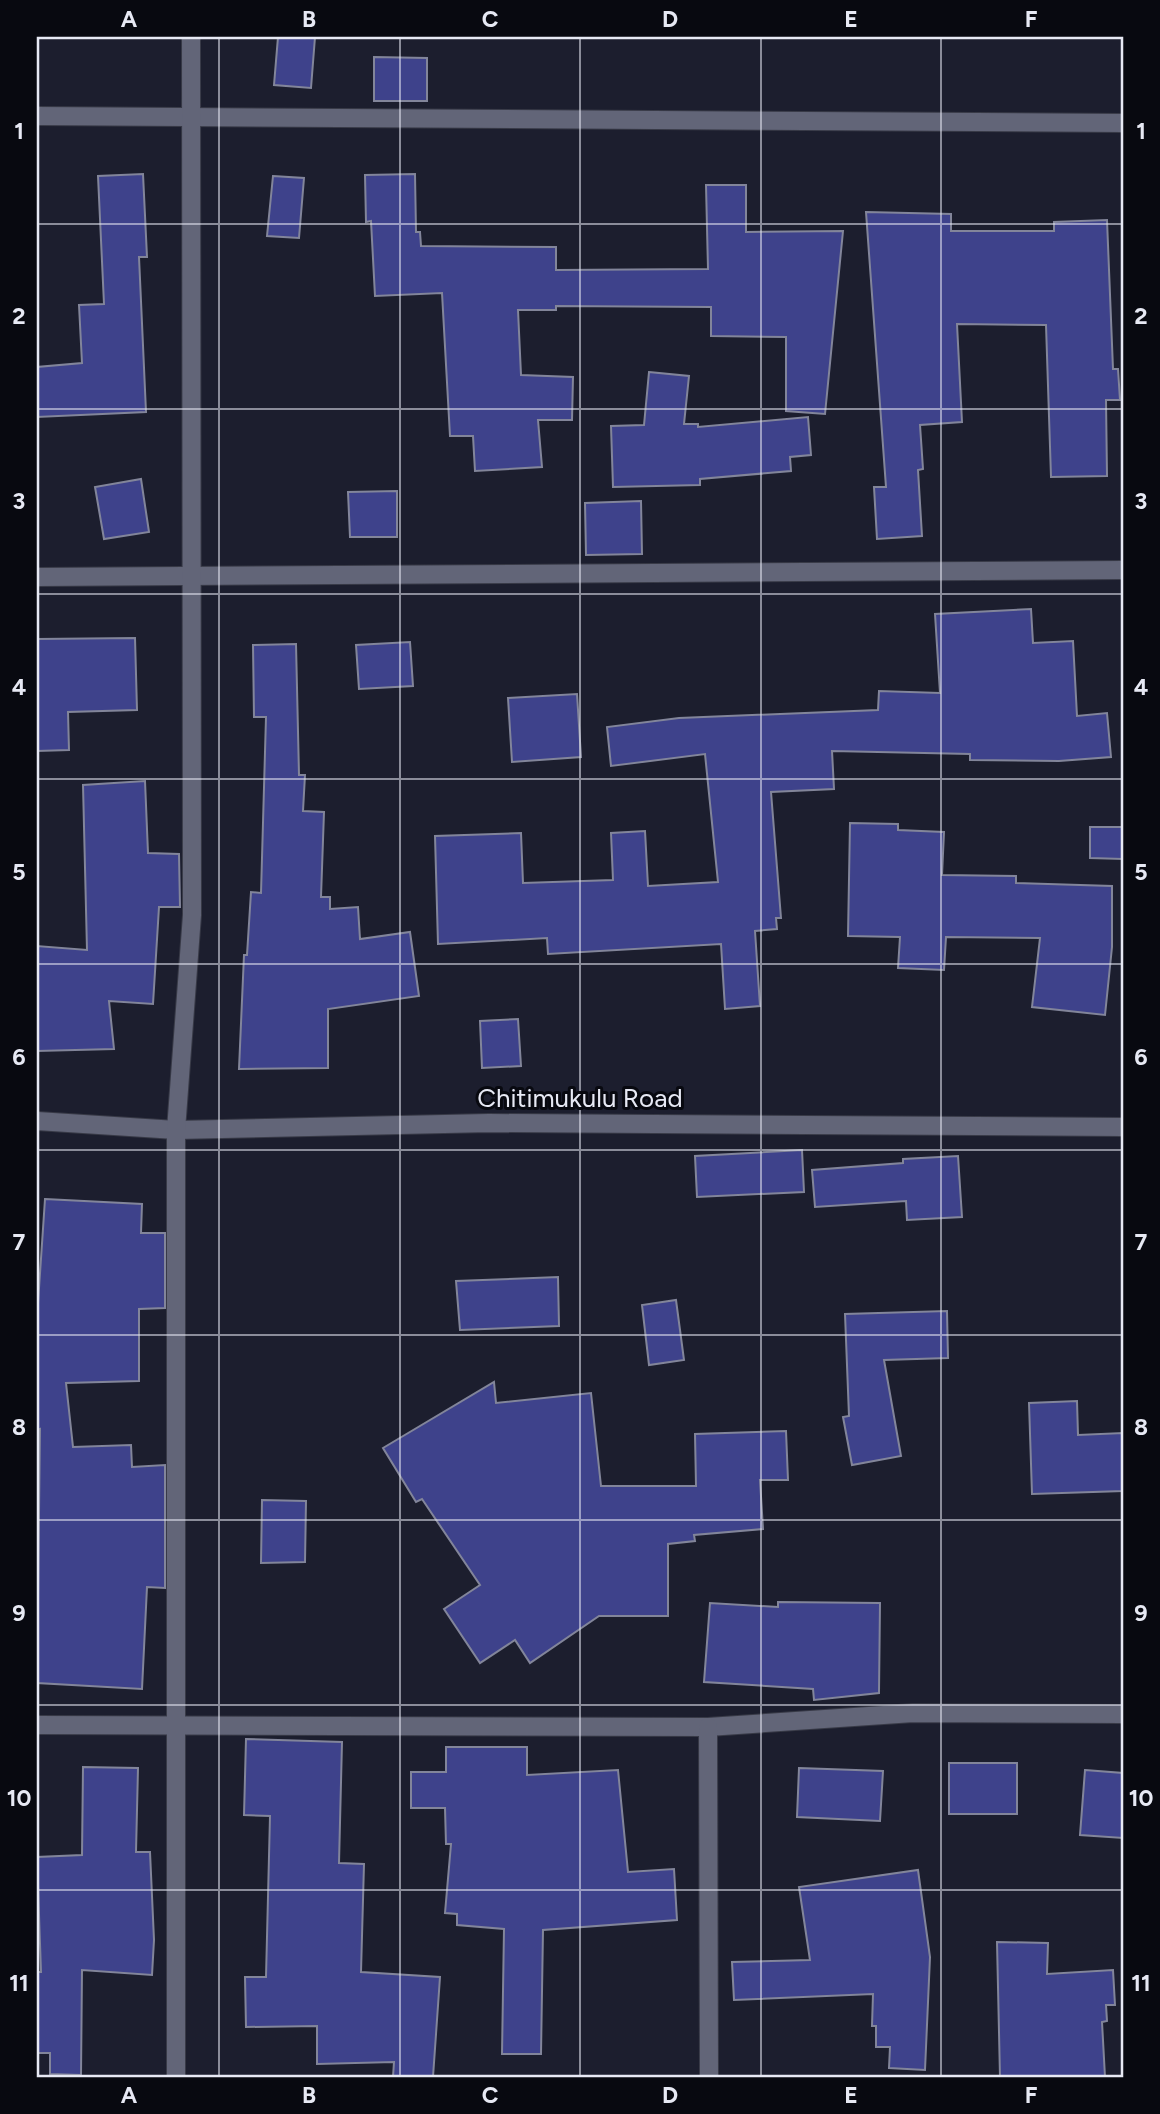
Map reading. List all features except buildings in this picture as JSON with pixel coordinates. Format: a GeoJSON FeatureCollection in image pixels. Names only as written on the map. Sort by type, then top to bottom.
{"type":"FeatureCollection","features":[{"type":"Feature","properties":{"kind":"street"},"geometry":{"type":"LineString","coordinates":[[176,2077],[176,1130],[192,915],[191,37]]}},
{"type":"Feature","properties":{"kind":"street"},"geometry":{"type":"LineString","coordinates":[[37,116],[1123,123]]}},
{"type":"Feature","properties":{"kind":"street"},"geometry":{"type":"LineString","coordinates":[[37,577],[1123,570]]}},
{"type":"Feature","properties":{"kind":"street","name":"Chitimukulu Road"},"geometry":{"type":"LineString","coordinates":[[37,1121],[176,1130],[489,1123],[1123,1127]]}},
{"type":"Feature","properties":{"kind":"street"},"geometry":{"type":"LineString","coordinates":[[37,1725],[708,1727],[913,1713],[1123,1714]]}},
{"type":"Feature","properties":{"kind":"street"},"geometry":{"type":"LineString","coordinates":[[708,1727],[709,2077]]}}]}
